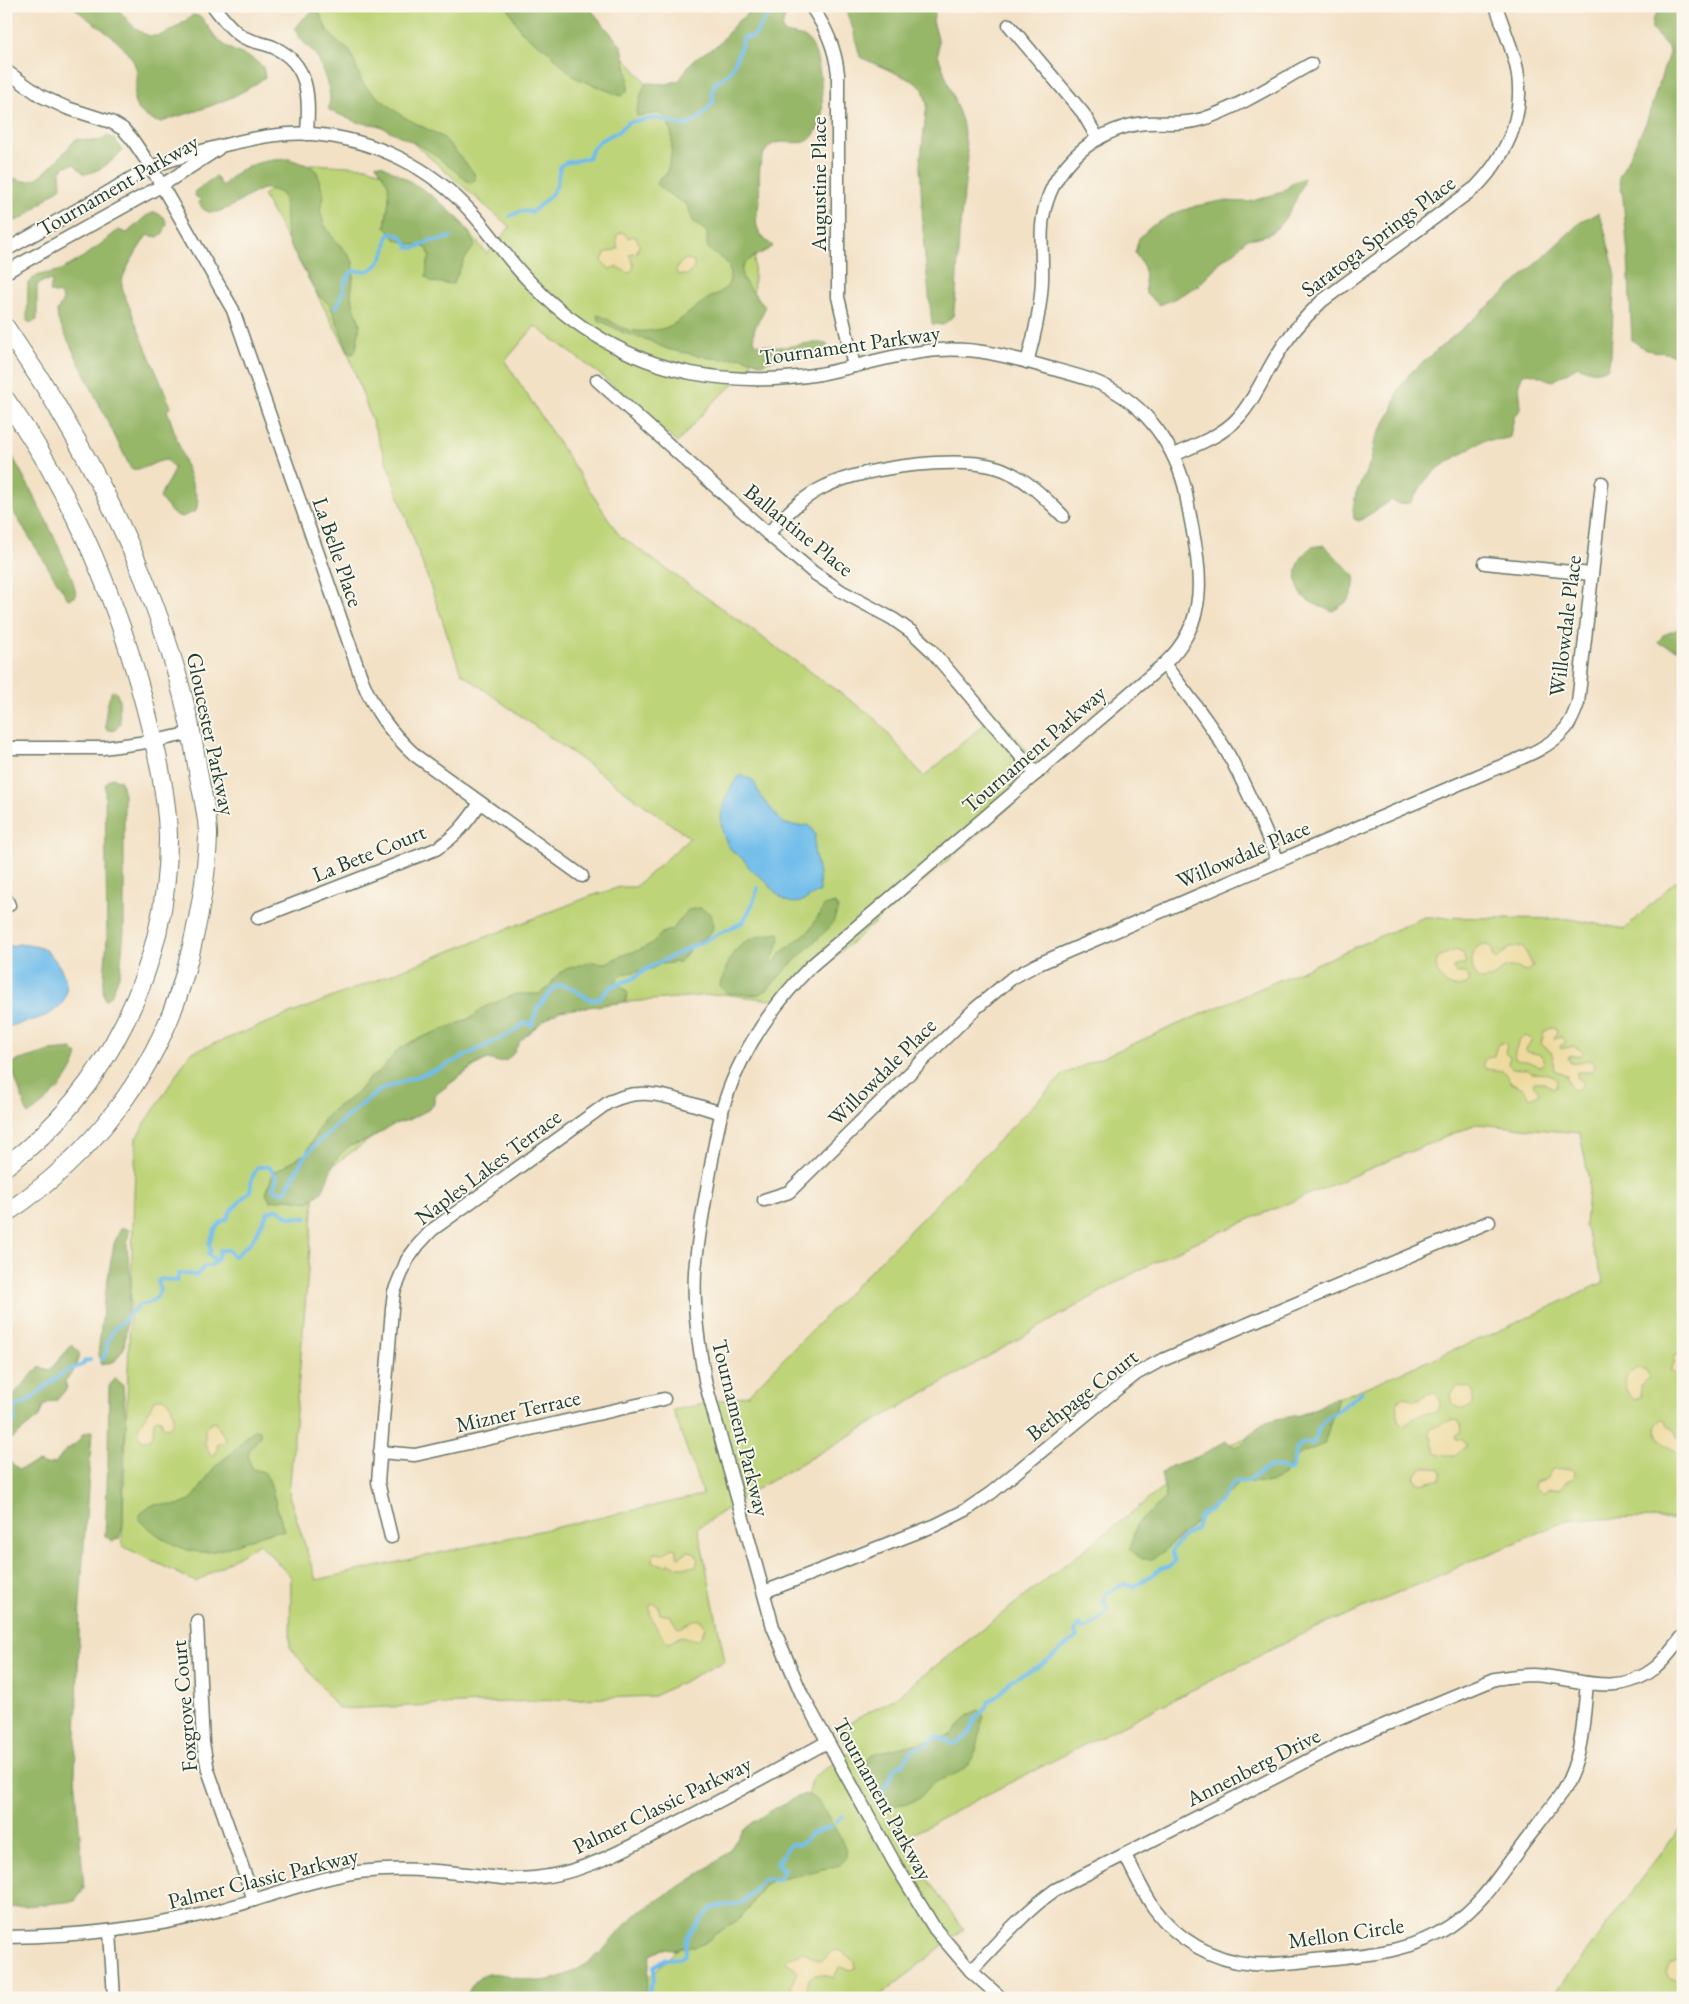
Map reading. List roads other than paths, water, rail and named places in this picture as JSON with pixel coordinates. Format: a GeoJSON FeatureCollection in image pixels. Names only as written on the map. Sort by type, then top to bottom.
{"type":"FeatureCollection","features":[{"type":"Feature","properties":{"kind":"main road","name":"Gloucester Parkway"},"geometry":{"type":"LineString","coordinates":[[6,328],[57,406],[102,486],[125,533],[171,649],[192,732],[208,833],[194,942],[179,996],[160,1042],[131,1091],[102,1128],[70,1162],[32,1196],[6,1213]]}},
{"type":"Feature","properties":{"kind":"main road"},"geometry":{"type":"LineString","coordinates":[[6,400],[54,475],[91,550],[126,645],[154,741],[162,782],[168,836],[164,896],[158,931],[148,968],[131,1010],[107,1056],[56,1123],[24,1153],[6,1166]]}},
{"type":"Feature","properties":{"kind":"street"},"geometry":{"type":"LineString","coordinates":[[213,6],[232,29],[243,37],[272,47],[284,53],[294,62],[302,73],[307,86],[309,100],[307,134]]}},
{"type":"Feature","properties":{"kind":"street","name":"Augustine Place"},"geometry":{"type":"LineString","coordinates":[[811,6],[832,41],[836,56],[838,74],[838,296],[854,366]]}},
{"type":"Feature","properties":{"kind":"street","name":"Saratoga Springs Place"},"geometry":{"type":"LineString","coordinates":[[1174,456],[1211,438],[1236,420],[1248,406],[1284,343],[1322,301],[1476,187],[1490,173],[1510,140],[1516,120],[1518,101],[1515,62],[1496,6]]}},
{"type":"Feature","properties":{"kind":"street"},"geometry":{"type":"LineString","coordinates":[[1009,25],[1082,112],[1098,138]]}},
{"type":"Feature","properties":{"kind":"street"},"geometry":{"type":"LineString","coordinates":[[1027,362],[1041,302],[1040,238],[1042,219],[1047,200],[1056,181],[1081,150],[1098,138],[1128,126],[1146,123],[1179,123],[1210,116],[1312,64]]}},
{"type":"Feature","properties":{"kind":"street","name":"La Belle Place"},"geometry":{"type":"LineString","coordinates":[[6,71],[41,96],[67,108],[111,122],[123,129],[132,138],[162,186],[233,310],[370,701],[381,719],[416,756],[582,876]]}},
{"type":"Feature","properties":{"kind":"street","name":"Tournament Parkway"},"geometry":{"type":"LineString","coordinates":[[6,250],[151,167],[201,150],[251,138],[307,134],[332,136],[356,141],[383,150],[432,177],[472,212],[526,278],[550,302],[576,323],[630,354],[662,366],[691,373],[735,379],[788,378],[908,354],[941,350],[1000,354],[1091,380],[1126,398],[1143,412],[1158,429],[1174,456],[1185,488],[1200,579],[1198,608],[1185,641],[1164,664],[811,966],[788,990],[769,1014],[751,1042],[737,1072],[722,1113],[698,1238],[695,1274],[698,1347],[706,1386],[773,1627],[802,1695],[917,1902],[935,1929],[971,1971],[1001,1998]]}},
{"type":"Feature","properties":{"kind":"street","name":"Tournament Parkway"},"geometry":{"type":"LineString","coordinates":[[6,272],[162,186],[224,146]]}},
{"type":"Feature","properties":{"kind":"street","name":"Ballantine Place"},"geometry":{"type":"LineString","coordinates":[[597,380],[768,534],[827,582],[893,619],[913,633],[931,650],[1036,774]]}},
{"type":"Feature","properties":{"kind":"street"},"geometry":{"type":"LineString","coordinates":[[768,534],[789,511],[806,497],[824,486],[845,477],[867,471],[948,462],[976,463],[1002,469],[1019,477],[1034,488],[1063,516]]}},
{"type":"Feature","properties":{"kind":"street","name":"Willowdale Place"},"geometry":{"type":"LineString","coordinates":[[764,1200],[789,1192],[976,1008],[1012,978],[1036,965],[1544,746],[1560,735],[1573,717],[1578,704],[1602,483]]}},
{"type":"Feature","properties":{"kind":"street"},"geometry":{"type":"LineString","coordinates":[[1485,563],[1592,574]]}},
{"type":"Feature","properties":{"kind":"street"},"geometry":{"type":"LineString","coordinates":[[1164,664],[1205,718],[1226,751],[1244,784],[1278,861]]}},
{"type":"Feature","properties":{"kind":"street"},"geometry":{"type":"LineString","coordinates":[[6,748],[102,748],[154,741],[192,732]]}},
{"type":"Feature","properties":{"kind":"street","name":"La Bete Court"},"geometry":{"type":"LineString","coordinates":[[258,918],[436,849],[451,839],[464,826],[480,803]]}},
{"type":"Feature","properties":{"kind":"street","name":"Naples Lakes Terrace"},"geometry":{"type":"LineString","coordinates":[[391,1537],[378,1482],[394,1292],[407,1260],[418,1245],[432,1230],[609,1102],[624,1096],[639,1094],[655,1095],[722,1113]]}},
{"type":"Feature","properties":{"kind":"street","name":"Bethpage Court"},"geometry":{"type":"LineString","coordinates":[[764,1592],[936,1525],[966,1510],[991,1493],[1136,1374],[1158,1362],[1489,1222]]}},
{"type":"Feature","properties":{"kind":"street","name":"Mizner Terrace"},"geometry":{"type":"LineString","coordinates":[[380,1452],[414,1455],[664,1399]]}},
{"type":"Feature","properties":{"kind":"street","name":"Foxgrove Court"},"geometry":{"type":"LineString","coordinates":[[197,1621],[203,1743],[208,1770],[254,1900]]}},
{"type":"Feature","properties":{"kind":"street","name":"Annenberg Drive"},"geometry":{"type":"LineString","coordinates":[[971,1971],[1034,1905],[1055,1890],[1344,1742],[1495,1679],[1534,1675],[1609,1685],[1640,1678],[1666,1658],[1683,1636]]}},
{"type":"Feature","properties":{"kind":"street","name":"Mellon Circle"},"geometry":{"type":"LineString","coordinates":[[1125,1855],[1150,1901],[1165,1922],[1195,1946],[1213,1955],[1232,1961],[1268,1964],[1382,1953],[1405,1948],[1428,1939],[1470,1911],[1485,1895],[1561,1794],[1578,1761],[1587,1683]]}},
{"type":"Feature","properties":{"kind":"street","name":"Palmer Classic Parkway"},"geometry":{"type":"LineString","coordinates":[[6,1937],[59,1937],[164,1924],[213,1912],[288,1888],[367,1872],[426,1870],[512,1880],[558,1875],[585,1868],[715,1804],[827,1742]]}},
{"type":"Feature","properties":{"kind":"street"},"geometry":{"type":"LineString","coordinates":[[110,1932],[114,1998]]}},
{"type":"Feature","properties":{"kind":"water"},"geometry":{"type":"Polygon","coordinates":[[[740,775],[753,780],[761,797],[784,824],[809,825],[815,834],[814,851],[819,874],[820,892],[798,903],[789,902],[778,895],[730,848],[722,830],[722,810],[729,791],[740,775]]]}},
{"type":"Feature","properties":{"kind":"water"},"geometry":{"type":"Polygon","coordinates":[[[19,944],[40,948],[52,956],[62,971],[65,980],[65,997],[61,1004],[49,1014],[6,1027],[6,947],[19,944]]]}},
{"type":"Feature","properties":{"kind":"waterway"},"geometry":{"type":"LineString","coordinates":[[510,216],[522,211],[532,212],[551,195],[557,185],[560,166],[565,163],[588,158],[593,148],[601,140],[619,131],[629,122],[656,118],[687,126],[701,117],[713,102],[714,85],[730,72],[738,56],[743,39],[745,37],[753,37],[767,17],[784,8]]}},
{"type":"Feature","properties":{"kind":"waterway"},"geometry":{"type":"LineString","coordinates":[[335,308],[339,303],[349,275],[353,271],[368,271],[374,268],[385,252],[387,238],[390,234],[397,234],[409,247],[413,248],[431,240],[436,241],[451,237]]}},
{"type":"Feature","properties":{"kind":"waterway"},"geometry":{"type":"LineString","coordinates":[[215,1260],[208,1254],[211,1250],[209,1244],[214,1231],[221,1222],[227,1219],[231,1211],[250,1191],[252,1178],[258,1167],[269,1167],[277,1178],[273,1188],[276,1191],[285,1192],[305,1155],[337,1125],[382,1089],[443,1067],[511,1033],[523,1024],[532,1025],[537,1009],[554,988],[561,985],[571,988],[591,1000],[600,998],[612,986],[632,979],[650,967],[743,922],[758,888]]}},
{"type":"Feature","properties":{"kind":"waterway"},"geometry":{"type":"LineString","coordinates":[[102,1360],[106,1353],[107,1342],[113,1331],[139,1305],[149,1303],[157,1297],[160,1290],[158,1281],[161,1279],[177,1281],[179,1273],[197,1275],[205,1266],[211,1266],[218,1258],[220,1250],[229,1250],[235,1256],[252,1241],[268,1212],[278,1209],[289,1217],[307,1218]]}},
{"type":"Feature","properties":{"kind":"waterway"},"geometry":{"type":"LineString","coordinates":[[6,1430],[15,1421],[13,1411],[15,1407],[28,1401],[64,1372],[90,1360]]}},
{"type":"Feature","properties":{"kind":"waterway"},"geometry":{"type":"LineString","coordinates":[[881,1792],[888,1783],[895,1767],[903,1764],[911,1751],[927,1745],[937,1737],[947,1740],[952,1744],[961,1741],[969,1734],[976,1718],[985,1709],[989,1701],[999,1695],[1011,1680],[1039,1667],[1077,1637],[1075,1631],[1079,1624],[1083,1629],[1100,1618],[1108,1610],[1104,1602],[1106,1593],[1125,1584],[1134,1587],[1162,1568],[1171,1566],[1175,1561],[1172,1551],[1176,1545],[1196,1529],[1200,1516],[1220,1502],[1235,1482],[1247,1481],[1269,1467],[1291,1470],[1297,1448],[1302,1443],[1314,1443],[1318,1430],[1326,1419],[1362,1392]]}},
{"type":"Feature","properties":{"kind":"waterway"},"geometry":{"type":"LineString","coordinates":[[837,1822],[843,1816]]}},
{"type":"Feature","properties":{"kind":"waterway"},"geometry":{"type":"LineString","coordinates":[[646,1998],[654,1978],[654,1966],[667,1959],[680,1958],[685,1955],[685,1944],[688,1936],[710,1909],[717,1906],[741,1903],[763,1879],[778,1879],[784,1869],[776,1864],[789,1846],[804,1842],[810,1834],[831,1827]]}}]}
